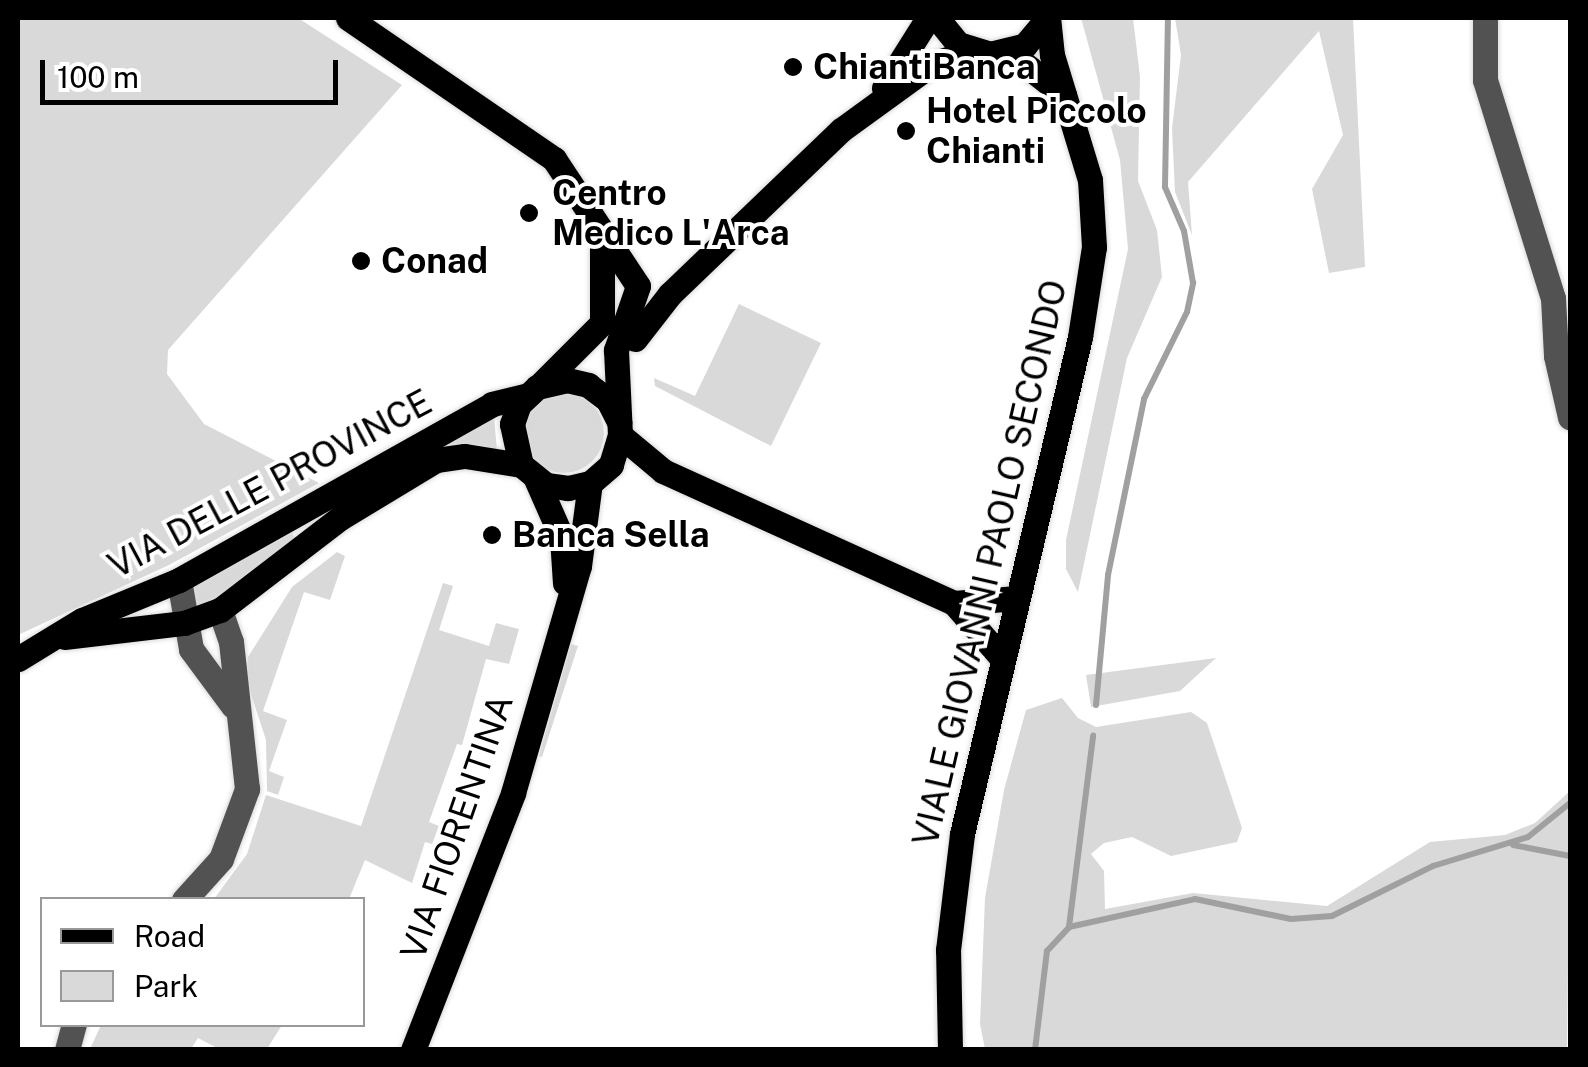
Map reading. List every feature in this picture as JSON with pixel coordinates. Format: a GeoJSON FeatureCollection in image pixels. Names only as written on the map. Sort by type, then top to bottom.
{"type":"FeatureCollection","features":[{"type":"Feature","properties":{"kind":"main road"},"geometry":{"type":"LineString","coordinates":[[348,18],[527,137],[564,170],[638,286]]}},
{"type":"Feature","properties":{"kind":"main road"},"geometry":{"type":"LineString","coordinates":[[869,108],[928,18]]}},
{"type":"Feature","properties":{"kind":"main road"},"geometry":{"type":"LineString","coordinates":[[937,18],[972,51]]}},
{"type":"Feature","properties":{"kind":"main road"},"geometry":{"type":"LineString","coordinates":[[869,108],[932,64],[972,51],[1008,52],[1039,34],[1048,18]]}},
{"type":"Feature","properties":{"kind":"main road","name":"VIALE GIOVANNI PAOLO SECONDO"},"geometry":{"type":"LineString","coordinates":[[950,1050],[954,887],[1002,658],[1080,337],[1094,248],[1090,180],[1064,95],[1048,18]]}},
{"type":"Feature","properties":{"kind":"main road"},"geometry":{"type":"LineString","coordinates":[[1008,52],[1064,95]]}},
{"type":"Feature","properties":{"kind":"main road","name":"VIA FIORENTINA"},"geometry":{"type":"LineString","coordinates":[[412,1050],[494,851],[581,558],[598,477],[619,418],[642,326],[691,274],[869,108]]}},
{"type":"Feature","properties":{"kind":"main road"},"geometry":{"type":"LineString","coordinates":[[601,227],[604,315]]}},
{"type":"Feature","properties":{"kind":"main road"},"geometry":{"type":"LineString","coordinates":[[531,392],[587,344],[604,315],[638,286],[691,274]]}},
{"type":"Feature","properties":{"kind":"main road","name":"VIA FIORENTINA"},"geometry":{"type":"LineString","coordinates":[[619,418],[616,350],[638,286]]}},
{"type":"Feature","properties":{"kind":"main road"},"geometry":{"type":"LineString","coordinates":[[531,392],[567,380],[588,386],[608,400],[663,470],[954,603],[1002,658]]}},
{"type":"Feature","properties":{"kind":"main road","name":"VIA FIORENTINA"},"geometry":{"type":"LineString","coordinates":[[531,392],[511,436],[566,558],[560,626]]}},
{"type":"Feature","properties":{"kind":"main road","name":"VIA DELLE PROVINCE"},"geometry":{"type":"LineString","coordinates":[[18,659],[49,639],[180,580],[476,412],[531,392]]}},
{"type":"Feature","properties":{"kind":"main road","name":"VIA DELLE PROVINCE"},"geometry":{"type":"LineString","coordinates":[[49,639],[184,622],[220,610],[334,522],[427,464],[465,456],[529,472]]}},
{"type":"Feature","properties":{"kind":"main road"},"geometry":{"type":"LineString","coordinates":[[529,472],[557,488],[598,477],[663,470]]}},
{"type":"Feature","properties":{"kind":"main road"},"geometry":{"type":"LineString","coordinates":[[954,603],[1017,598]]}},
{"type":"Feature","properties":{"kind":"street"},"geometry":{"type":"LineString","coordinates":[[1484,18],[1485,80],[1562,302],[1556,356],[1570,417]]}},
{"type":"Feature","properties":{"kind":"street"},"geometry":{"type":"LineString","coordinates":[[180,580],[184,622],[192,649],[238,715]]}},
{"type":"Feature","properties":{"kind":"street"},"geometry":{"type":"LineString","coordinates":[[187,897],[221,859],[241,813],[248,775],[232,642],[220,610]]}},
{"type":"Feature","properties":{"kind":"street"},"geometry":{"type":"LineString","coordinates":[[144,628],[192,649]]}},
{"type":"Feature","properties":{"kind":"green space"},"geometry":{"type":"Polygon","coordinates":[[[18,18],[298,18],[402,85],[168,350],[167,374],[204,424],[319,483],[169,565],[18,635],[18,18]]]}},
{"type":"Feature","properties":{"kind":"green space"},"geometry":{"type":"Polygon","coordinates":[[[1081,18],[1133,18],[1140,77],[1138,181],[1157,230],[1162,277],[1127,358],[1078,592],[1066,569],[1066,540],[1128,249],[1120,160],[1081,18]]]}},
{"type":"Feature","properties":{"kind":"green space"},"geometry":{"type":"Polygon","coordinates":[[[1175,18],[1353,18],[1365,267],[1329,273],[1312,189],[1343,135],[1319,31],[1188,182],[1192,235],[1175,192],[1172,128],[1181,55],[1175,18]]]}},
{"type":"Feature","properties":{"kind":"green space"},"geometry":{"type":"Polygon","coordinates":[[[739,304],[821,343],[771,446],[655,386],[654,378],[695,396],[739,304]]]}},
{"type":"Feature","properties":{"kind":"green space"},"geometry":{"type":"Polygon","coordinates":[[[564,393],[579,396],[592,405],[601,418],[601,448],[592,461],[579,470],[564,473],[549,470],[536,461],[527,448],[524,433],[527,418],[536,405],[549,396],[564,393]]]}},
{"type":"Feature","properties":{"kind":"green space"},"geometry":{"type":"Polygon","coordinates":[[[494,416],[497,451],[441,445],[494,416]]]}},
{"type":"Feature","properties":{"kind":"green space"},"geometry":{"type":"Polygon","coordinates":[[[292,533],[296,540],[220,599],[192,608],[191,587],[292,533]]]}},
{"type":"Feature","properties":{"kind":"green space"},"geometry":{"type":"Polygon","coordinates":[[[337,552],[345,556],[330,600],[304,592],[263,711],[287,720],[269,771],[284,777],[278,795],[267,791],[266,740],[246,679],[248,657],[292,587],[337,552]]]}},
{"type":"Feature","properties":{"kind":"green space"},"geometry":{"type":"Polygon","coordinates":[[[443,583],[453,586],[439,630],[489,646],[496,623],[519,629],[509,664],[486,659],[462,745],[457,744],[429,822],[439,826],[432,844],[425,842],[412,883],[365,860],[350,897],[215,897],[247,854],[266,795],[361,826],[443,583]]]}},
{"type":"Feature","properties":{"kind":"green space"},"geometry":{"type":"Polygon","coordinates":[[[571,644],[578,646],[542,757],[539,756],[571,644]]]}},
{"type":"Feature","properties":{"kind":"green space"},"geometry":{"type":"Polygon","coordinates":[[[1216,658],[1180,691],[1091,707],[1086,675],[1216,658]]]}},
{"type":"Feature","properties":{"kind":"green space"},"geometry":{"type":"Polygon","coordinates":[[[1062,698],[1078,718],[1096,727],[1191,712],[1207,723],[1242,828],[1237,842],[1171,856],[1132,837],[1104,843],[1091,854],[1104,871],[1105,909],[1193,893],[1327,906],[1430,842],[1505,835],[1535,823],[1570,791],[1567,1049],[985,1049],[980,1024],[985,898],[1004,790],[1026,710],[1062,698]]]}},
{"type":"Feature","properties":{"kind":"green space"},"geometry":{"type":"Polygon","coordinates":[[[100,1027],[281,1027],[267,1049],[219,1049],[198,1038],[191,1049],[90,1049],[100,1027]]]}},
{"type":"Feature","properties":{"kind":"waterway"},"geometry":{"type":"LineString","coordinates":[[1096,705],[1108,575],[1144,399],[1187,312],[1193,283],[1184,231],[1165,187],[1168,18]]}},
{"type":"Feature","properties":{"kind":"waterway"},"geometry":{"type":"LineString","coordinates":[[1035,1050],[1047,951],[1069,927],[1093,736]]}},
{"type":"Feature","properties":{"kind":"waterway"},"geometry":{"type":"LineString","coordinates":[[1069,927],[1195,899],[1291,919],[1332,916],[1433,866],[1528,837],[1570,803]]}},
{"type":"Feature","properties":{"kind":"waterway"},"geometry":{"type":"LineString","coordinates":[[1513,845],[1570,856]]}},
{"type":"Feature","properties":{"kind":"place","name":"ChiantiBanca"},"geometry":{"type":"Point","coordinates":[793,67]}},
{"type":"Feature","properties":{"kind":"place","name":"Hotel Piccolo Chianti"},"geometry":{"type":"Point","coordinates":[906,131]}},
{"type":"Feature","properties":{"kind":"place","name":"Centro Medico L'Arca"},"geometry":{"type":"Point","coordinates":[529,213]}},
{"type":"Feature","properties":{"kind":"place","name":"Conad"},"geometry":{"type":"Point","coordinates":[361,261]}},
{"type":"Feature","properties":{"kind":"place","name":"Banca Sella"},"geometry":{"type":"Point","coordinates":[492,535]}}]}
